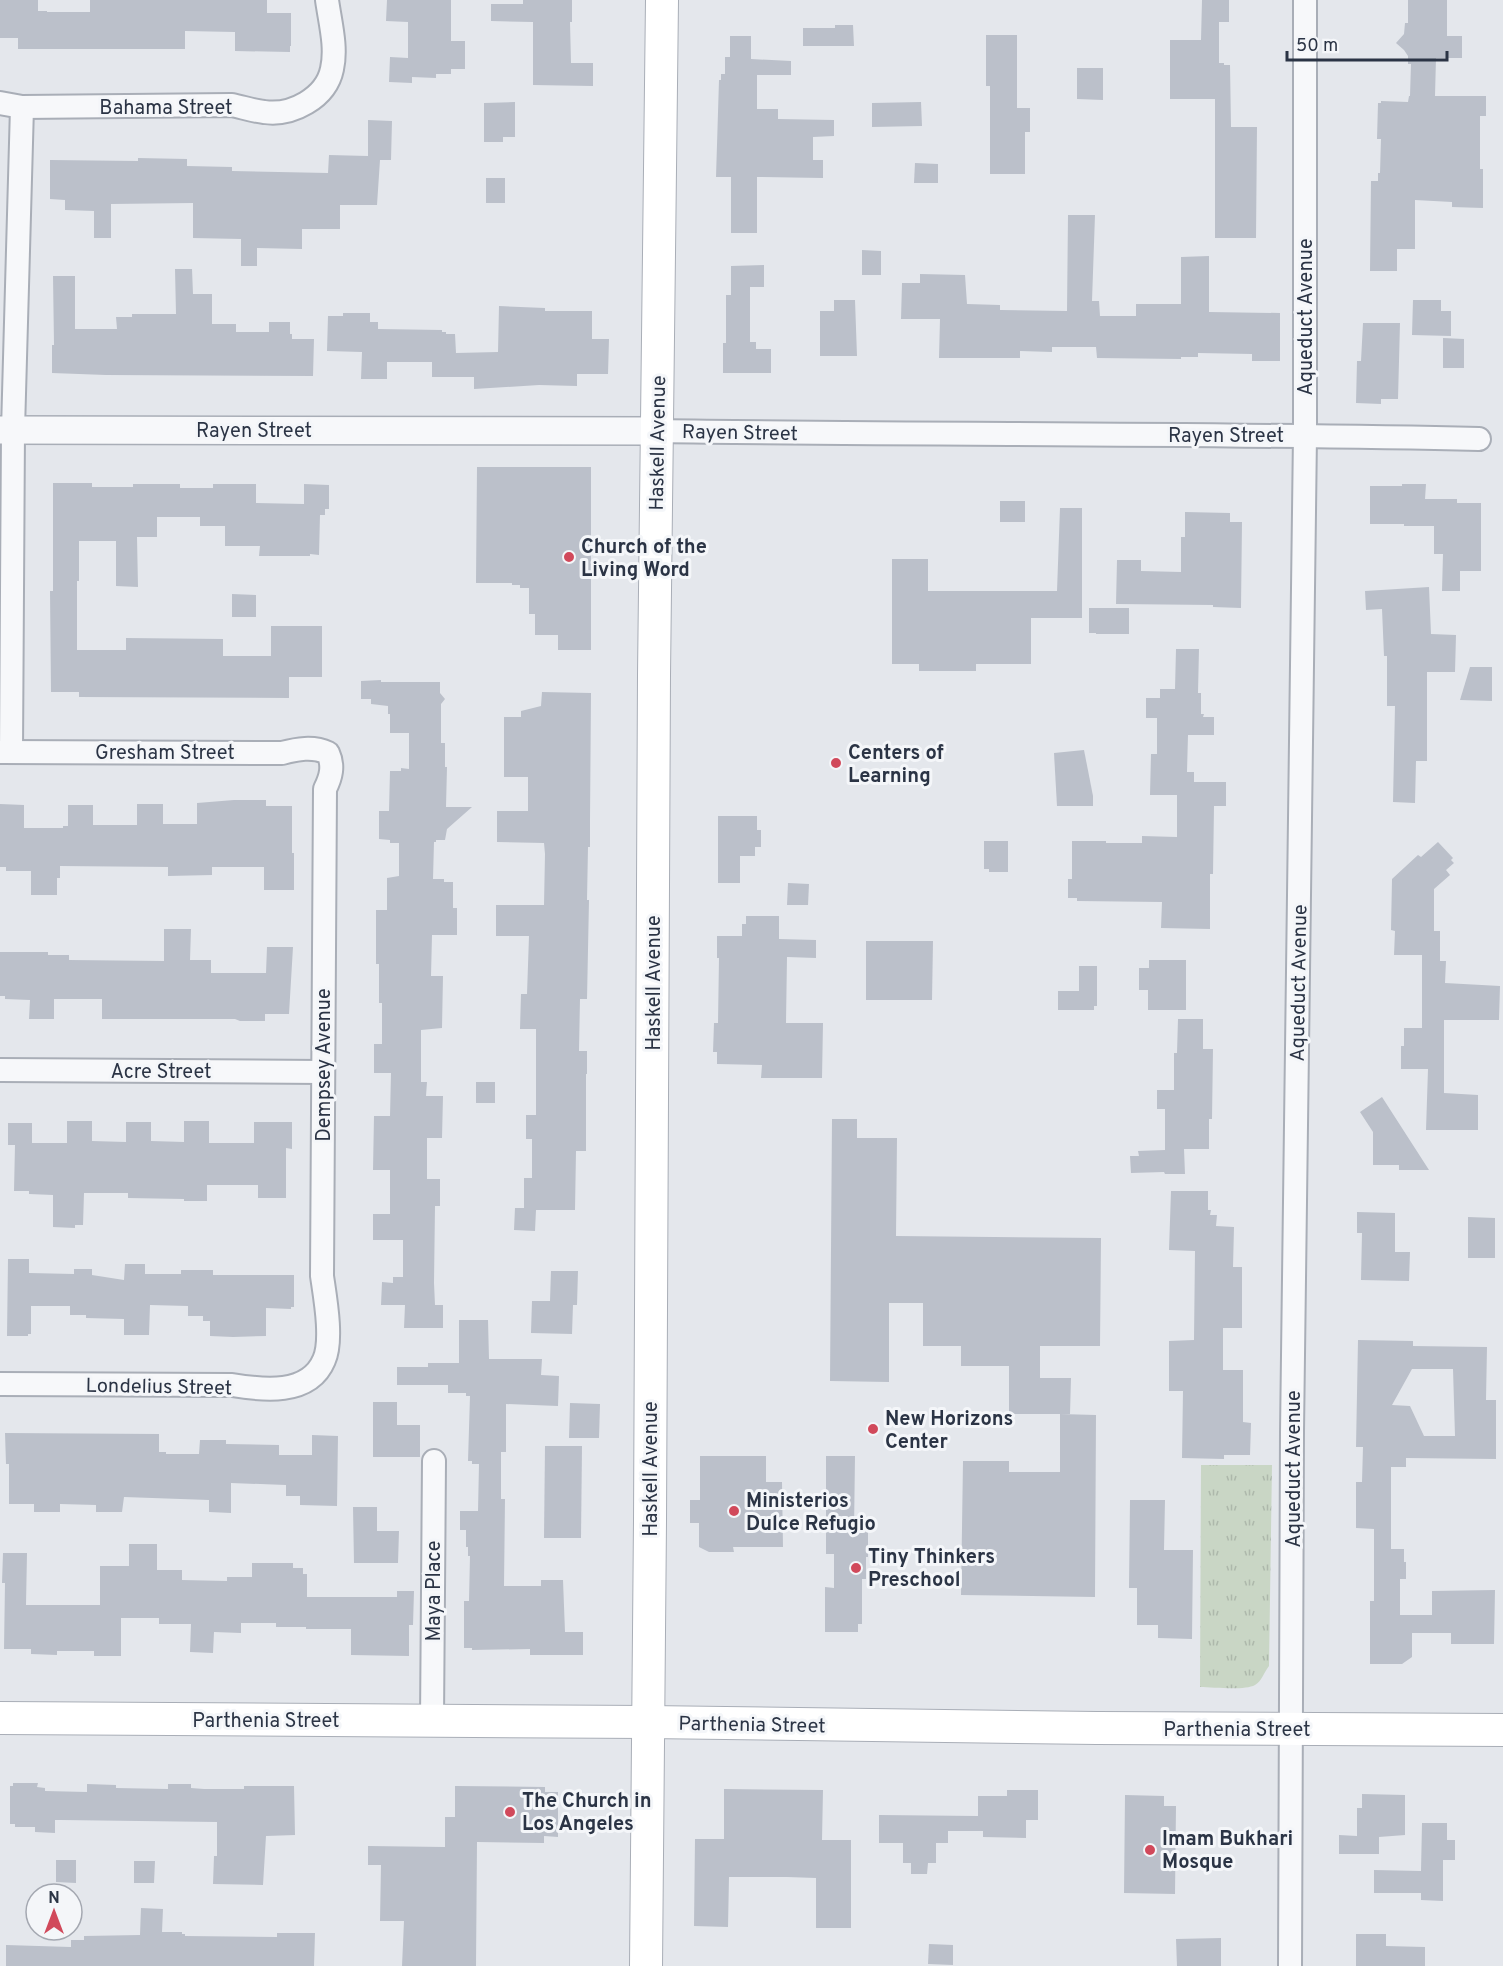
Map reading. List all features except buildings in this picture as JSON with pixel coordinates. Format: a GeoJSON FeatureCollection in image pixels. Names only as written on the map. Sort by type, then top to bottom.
{"type":"FeatureCollection","features":[{"type":"Feature","properties":{"kind":"main road","name":"Haskell Avenue"},"geometry":{"type":"LineString","coordinates":[[646,1966],[654,675],[662,0]]}},
{"type":"Feature","properties":{"kind":"main road","name":"Parthenia Street"},"geometry":{"type":"LineString","coordinates":[[0,1718],[1503,1730]]}},
{"type":"Feature","properties":{"kind":"street","name":"Bahama Street"},"geometry":{"type":"LineString","coordinates":[[0,103],[22,107],[232,105],[264,112],[280,112],[305,104],[325,88],[332,70],[334,49],[327,0]]}},
{"type":"Feature","properties":{"kind":"street","name":"Aqueduct Avenue"},"geometry":{"type":"LineString","coordinates":[[1290,1966],[1290,1730],[1305,435],[1305,0]]}},
{"type":"Feature","properties":{"kind":"street"},"geometry":{"type":"LineString","coordinates":[[6,752],[6,430],[22,107]]}},
{"type":"Feature","properties":{"kind":"street","name":"Rayen Street"},"geometry":{"type":"LineString","coordinates":[[6,430],[658,431],[1305,435],[1479,439]]}},
{"type":"Feature","properties":{"kind":"street","name":"Gresham Street"},"geometry":{"type":"LineString","coordinates":[[6,752],[282,753],[319,749],[328,753]]}},
{"type":"Feature","properties":{"kind":"street","name":"Dempsey Avenue"},"geometry":{"type":"LineString","coordinates":[[314,1375],[325,1360],[328,1331],[322,1276],[325,789],[332,769],[328,753]]}},
{"type":"Feature","properties":{"kind":"street","name":"Acre Street"},"geometry":{"type":"LineString","coordinates":[[0,1071],[323,1072]]}},
{"type":"Feature","properties":{"kind":"street","name":"Londelius Street"},"geometry":{"type":"LineString","coordinates":[[0,1384],[232,1385],[278,1390],[297,1385],[314,1375]]}},
{"type":"Feature","properties":{"kind":"street","name":"Maya Place"},"geometry":{"type":"LineString","coordinates":[[432,1721],[434,1461]]}},
{"type":"Feature","properties":{"kind":"green space"},"geometry":{"type":"Polygon","coordinates":[[[1201,1465],[1272,1465],[1269,1666],[1259,1681],[1250,1687],[1200,1687],[1201,1465]]]}},
{"type":"Feature","properties":{"kind":"place","name":"Church of the Living Word"},"geometry":{"type":"Point","coordinates":[569,557]}},
{"type":"Feature","properties":{"kind":"place","name":"Centers of Learning"},"geometry":{"type":"Point","coordinates":[836,763]}},
{"type":"Feature","properties":{"kind":"place","name":"New Horizons Center"},"geometry":{"type":"Point","coordinates":[873,1429]}},
{"type":"Feature","properties":{"kind":"place","name":"Ministerios Dulce Refugio"},"geometry":{"type":"Point","coordinates":[734,1511]}},
{"type":"Feature","properties":{"kind":"place","name":"Tiny Thinkers Preschool"},"geometry":{"type":"Point","coordinates":[856,1568]}},
{"type":"Feature","properties":{"kind":"place","name":"The Church in Los Angeles"},"geometry":{"type":"Point","coordinates":[510,1812]}},
{"type":"Feature","properties":{"kind":"place","name":"Imam Bukhari Mosque"},"geometry":{"type":"Point","coordinates":[1150,1850]}}]}
